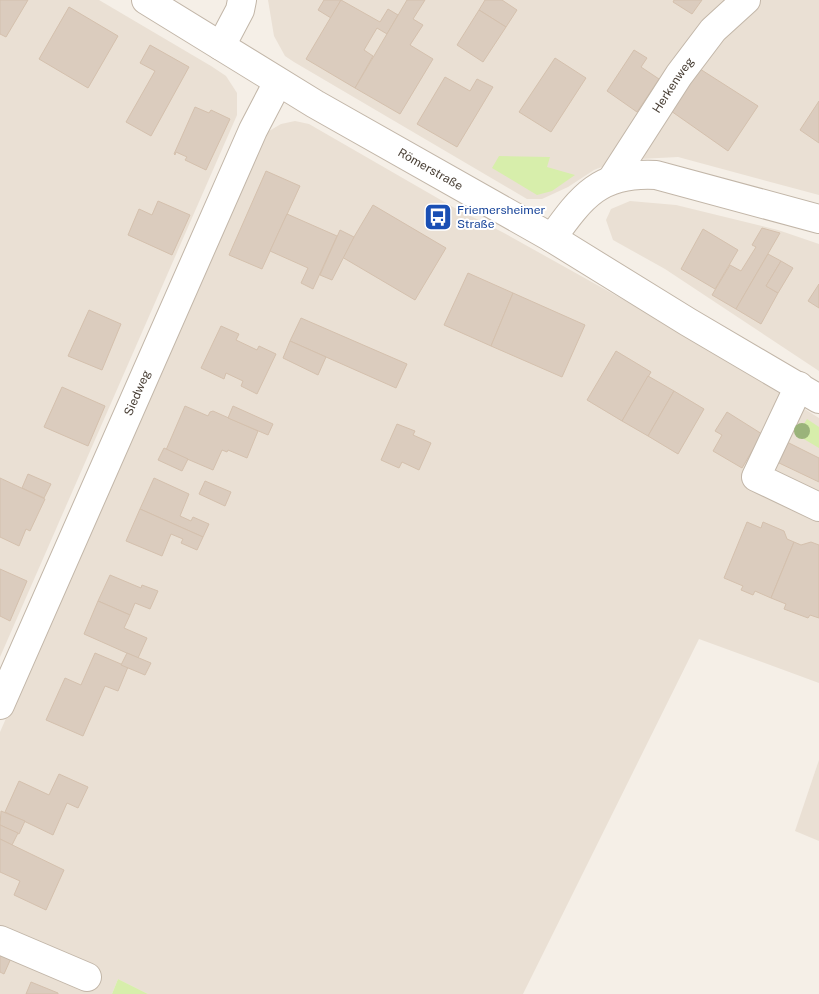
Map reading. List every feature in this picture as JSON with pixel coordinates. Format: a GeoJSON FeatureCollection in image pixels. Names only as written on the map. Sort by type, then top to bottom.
{"type":"FeatureCollection","features":[{"type":"Feature","properties":{"kind":"street","name":"Römerstraße"},"geometry":{"type":"LineString","coordinates":[[146,0],[278,82],[552,238],[688,322],[809,392]]}},
{"type":"Feature","properties":{"kind":"street"},"geometry":{"type":"LineString","coordinates":[[221,46],[240,10],[242,0]]}},
{"type":"Feature","properties":{"kind":"street","name":"Herkenweg"},"geometry":{"type":"LineString","coordinates":[[612,179],[680,74],[713,30],[746,0]]}},
{"type":"Feature","properties":{"kind":"street","name":"Siedweg"},"geometry":{"type":"LineString","coordinates":[[0,705],[253,130],[278,82]]}},
{"type":"Feature","properties":{"kind":"street","name":"Herkenweg"},"geometry":{"type":"LineString","coordinates":[[552,238],[573,209],[596,188],[612,179],[634,174],[656,175],[819,219]]}},
{"type":"Feature","properties":{"kind":"street"},"geometry":{"type":"LineString","coordinates":[[809,392],[756,478],[819,507]]}},
{"type":"Feature","properties":{"kind":"street"},"geometry":{"type":"LineString","coordinates":[[0,940],[87,977]]}},
{"type":"Feature","properties":{"kind":"shaded area"},"geometry":{"type":"Polygon","coordinates":[[[0,0],[99,0],[226,76],[237,93],[237,115],[0,657],[0,0]]]}},
{"type":"Feature","properties":{"kind":"shaded area"},"geometry":{"type":"Polygon","coordinates":[[[268,0],[819,0],[819,195],[678,157],[620,160],[594,170],[568,187],[542,199],[527,199],[285,56],[274,36],[268,0]]]}},
{"type":"Feature","properties":{"kind":"shaded area"},"geometry":{"type":"Polygon","coordinates":[[[295,121],[309,124],[453,207],[504,233],[676,329],[819,418],[819,683],[699,639],[523,994],[148,994],[118,979],[112,994],[0,994],[0,732],[261,142],[269,131],[281,124],[295,121]]]}},
{"type":"Feature","properties":{"kind":"shaded area"},"geometry":{"type":"Polygon","coordinates":[[[630,201],[676,205],[778,230],[819,244],[819,371],[665,269],[613,240],[606,220],[611,209],[630,201]]]}},
{"type":"Feature","properties":{"kind":"shaded area"},"geometry":{"type":"Polygon","coordinates":[[[819,760],[819,841],[795,831],[819,760]]]}},
{"type":"Feature","properties":{"kind":"green space"},"geometry":{"type":"Polygon","coordinates":[[[499,156],[550,157],[547,167],[575,175],[552,191],[537,195],[492,168],[499,156]]]}},
{"type":"Feature","properties":{"kind":"green space"},"geometry":{"type":"Polygon","coordinates":[[[807,419],[819,427],[819,448],[797,435],[807,419]]]}},
{"type":"Feature","properties":{"kind":"green space"},"geometry":{"type":"Polygon","coordinates":[[[118,979],[148,994],[112,994],[118,979]]]}},
{"type":"Feature","properties":{"kind":"building"},"geometry":{"type":"Polygon","coordinates":[[[0,0],[28,0],[6,37],[0,34],[0,0]]]}},
{"type":"Feature","properties":{"kind":"building"},"geometry":{"type":"Polygon","coordinates":[[[324,0],[341,0],[331,18],[318,10],[324,0]]]}},
{"type":"Feature","properties":{"kind":"building"},"geometry":{"type":"Polygon","coordinates":[[[341,0],[380,22],[388,9],[398,15],[387,34],[377,28],[364,50],[373,56],[355,88],[306,59],[341,0]]]}},
{"type":"Feature","properties":{"kind":"building"},"geometry":{"type":"Polygon","coordinates":[[[407,0],[425,0],[413,19],[423,25],[410,45],[433,59],[400,114],[355,88],[407,0]]]}},
{"type":"Feature","properties":{"kind":"building"},"geometry":{"type":"Polygon","coordinates":[[[485,0],[502,0],[517,10],[506,27],[479,10],[485,0]]]}},
{"type":"Feature","properties":{"kind":"building"},"geometry":{"type":"Polygon","coordinates":[[[674,0],[702,0],[692,14],[673,2],[674,0]]]}},
{"type":"Feature","properties":{"kind":"building"},"geometry":{"type":"Polygon","coordinates":[[[69,7],[118,36],[88,88],[39,59],[69,7]]]}},
{"type":"Feature","properties":{"kind":"building"},"geometry":{"type":"Polygon","coordinates":[[[479,10],[506,27],[483,62],[457,45],[479,10]]]}},
{"type":"Feature","properties":{"kind":"building"},"geometry":{"type":"Polygon","coordinates":[[[150,45],[189,67],[151,136],[126,122],[155,71],[140,63],[150,45]]]}},
{"type":"Feature","properties":{"kind":"building"},"geometry":{"type":"Polygon","coordinates":[[[634,50],[647,58],[641,67],[659,79],[637,112],[607,91],[634,50]]]}},
{"type":"Feature","properties":{"kind":"building"},"geometry":{"type":"Polygon","coordinates":[[[555,58],[586,78],[551,132],[519,112],[555,58]]]}},
{"type":"Feature","properties":{"kind":"building"},"geometry":{"type":"Polygon","coordinates":[[[700,69],[758,106],[728,151],[671,111],[700,69]]]}},
{"type":"Feature","properties":{"kind":"building"},"geometry":{"type":"Polygon","coordinates":[[[445,77],[470,91],[477,79],[493,87],[457,147],[417,124],[445,77]]]}},
{"type":"Feature","properties":{"kind":"building"},"geometry":{"type":"Polygon","coordinates":[[[819,101],[819,143],[800,130],[819,101]]]}},
{"type":"Feature","properties":{"kind":"building"},"geometry":{"type":"Polygon","coordinates":[[[195,107],[209,113],[211,110],[230,119],[206,170],[185,160],[187,157],[176,152],[174,154],[195,107]]]}},
{"type":"Feature","properties":{"kind":"building"},"geometry":{"type":"Polygon","coordinates":[[[266,171],[300,186],[262,269],[229,255],[266,171]]]}},
{"type":"Feature","properties":{"kind":"building"},"geometry":{"type":"Polygon","coordinates":[[[158,201],[190,215],[172,255],[128,235],[139,209],[152,215],[158,201]]]}},
{"type":"Feature","properties":{"kind":"building"},"geometry":{"type":"Polygon","coordinates":[[[373,205],[446,248],[415,300],[342,257],[373,205]]]}},
{"type":"Feature","properties":{"kind":"building"},"geometry":{"type":"Polygon","coordinates":[[[287,214],[337,236],[313,289],[301,283],[308,268],[270,251],[287,214]]]}},
{"type":"Feature","properties":{"kind":"building"},"geometry":{"type":"Polygon","coordinates":[[[762,228],[780,233],[736,309],[712,295],[730,265],[741,271],[756,247],[752,245],[762,228]]]}},
{"type":"Feature","properties":{"kind":"building"},"geometry":{"type":"Polygon","coordinates":[[[703,229],[738,250],[715,289],[681,269],[703,229]]]}},
{"type":"Feature","properties":{"kind":"building"},"geometry":{"type":"Polygon","coordinates":[[[340,230],[354,237],[332,280],[320,275],[340,230]]]}},
{"type":"Feature","properties":{"kind":"building"},"geometry":{"type":"Polygon","coordinates":[[[768,254],[781,261],[766,286],[778,293],[761,324],[736,309],[768,254]]]}},
{"type":"Feature","properties":{"kind":"building"},"geometry":{"type":"Polygon","coordinates":[[[781,261],[793,268],[778,293],[766,286],[781,261]]]}},
{"type":"Feature","properties":{"kind":"building"},"geometry":{"type":"Polygon","coordinates":[[[468,273],[513,293],[491,346],[444,325],[468,273]]]}},
{"type":"Feature","properties":{"kind":"building"},"geometry":{"type":"Polygon","coordinates":[[[819,284],[819,308],[808,301],[819,284]]]}},
{"type":"Feature","properties":{"kind":"building"},"geometry":{"type":"Polygon","coordinates":[[[513,293],[585,325],[562,377],[491,346],[513,293]]]}},
{"type":"Feature","properties":{"kind":"building"},"geometry":{"type":"Polygon","coordinates":[[[89,310],[121,324],[102,370],[68,356],[89,310]]]}},
{"type":"Feature","properties":{"kind":"building"},"geometry":{"type":"Polygon","coordinates":[[[301,318],[407,364],[396,388],[290,341],[301,318]]]}},
{"type":"Feature","properties":{"kind":"building"},"geometry":{"type":"Polygon","coordinates":[[[221,326],[239,334],[236,340],[257,350],[259,346],[276,354],[257,394],[241,386],[243,381],[226,373],[224,379],[201,368],[221,326]]]}},
{"type":"Feature","properties":{"kind":"building"},"geometry":{"type":"Polygon","coordinates":[[[290,341],[326,357],[318,375],[283,358],[290,341]]]}},
{"type":"Feature","properties":{"kind":"building"},"geometry":{"type":"Polygon","coordinates":[[[616,351],[651,372],[622,421],[587,400],[616,351]]]}},
{"type":"Feature","properties":{"kind":"building"},"geometry":{"type":"Polygon","coordinates":[[[648,376],[674,391],[648,436],[622,421],[648,376]]]}},
{"type":"Feature","properties":{"kind":"building"},"geometry":{"type":"Polygon","coordinates":[[[62,387],[105,406],[88,446],[44,427],[62,387]]]}},
{"type":"Feature","properties":{"kind":"building"},"geometry":{"type":"Polygon","coordinates":[[[674,391],[704,409],[678,454],[648,436],[674,391]]]}},
{"type":"Feature","properties":{"kind":"building"},"geometry":{"type":"Polygon","coordinates":[[[185,406],[208,416],[213,411],[258,431],[247,458],[228,450],[227,452],[222,450],[213,470],[166,450],[185,406]]]}},
{"type":"Feature","properties":{"kind":"building"},"geometry":{"type":"Polygon","coordinates":[[[233,406],[273,424],[268,435],[228,418],[233,406]]]}},
{"type":"Feature","properties":{"kind":"building"},"geometry":{"type":"Polygon","coordinates":[[[727,412],[762,434],[742,468],[713,451],[722,435],[715,431],[727,412]]]}},
{"type":"Feature","properties":{"kind":"building"},"geometry":{"type":"Polygon","coordinates":[[[397,424],[415,431],[413,435],[431,443],[419,470],[402,462],[399,468],[381,460],[397,424]]]}},
{"type":"Feature","properties":{"kind":"building"},"geometry":{"type":"Polygon","coordinates":[[[787,442],[819,458],[819,482],[777,462],[787,442]]]}},
{"type":"Feature","properties":{"kind":"building"},"geometry":{"type":"Polygon","coordinates":[[[164,448],[188,459],[182,471],[158,460],[164,448]]]}},
{"type":"Feature","properties":{"kind":"building"},"geometry":{"type":"Polygon","coordinates":[[[28,474],[51,484],[44,498],[22,488],[28,474]]]}},
{"type":"Feature","properties":{"kind":"building"},"geometry":{"type":"Polygon","coordinates":[[[0,478],[45,499],[30,531],[26,529],[19,546],[0,537],[0,478]]]}},
{"type":"Feature","properties":{"kind":"building"},"geometry":{"type":"Polygon","coordinates":[[[154,478],[189,494],[180,516],[191,521],[193,517],[209,524],[203,537],[140,509],[154,478]]]}},
{"type":"Feature","properties":{"kind":"building"},"geometry":{"type":"Polygon","coordinates":[[[205,481],[231,492],[225,506],[199,494],[205,481]]]}},
{"type":"Feature","properties":{"kind":"building"},"geometry":{"type":"Polygon","coordinates":[[[140,509],[203,537],[197,550],[181,543],[183,539],[171,534],[162,556],[126,541],[140,509]]]}},
{"type":"Feature","properties":{"kind":"building"},"geometry":{"type":"Polygon","coordinates":[[[747,522],[761,528],[763,522],[784,531],[787,539],[794,542],[771,598],[755,591],[753,595],[741,590],[743,586],[724,578],[747,522]]]}},
{"type":"Feature","properties":{"kind":"building"},"geometry":{"type":"Polygon","coordinates":[[[794,542],[801,545],[811,542],[819,545],[819,618],[810,615],[808,618],[784,609],[786,604],[771,598],[794,542]]]}},
{"type":"Feature","properties":{"kind":"building"},"geometry":{"type":"Polygon","coordinates":[[[0,569],[27,581],[10,621],[0,616],[0,569]]]}},
{"type":"Feature","properties":{"kind":"building"},"geometry":{"type":"Polygon","coordinates":[[[110,575],[141,588],[142,585],[158,591],[150,609],[135,603],[130,615],[98,601],[110,575]]]}},
{"type":"Feature","properties":{"kind":"building"},"geometry":{"type":"Polygon","coordinates":[[[98,601],[130,615],[124,628],[147,638],[138,658],[84,634],[98,601]]]}},
{"type":"Feature","properties":{"kind":"building"},"geometry":{"type":"Polygon","coordinates":[[[95,653],[128,667],[118,691],[105,686],[83,736],[46,720],[65,678],[81,685],[95,653]]]}},
{"type":"Feature","properties":{"kind":"building"},"geometry":{"type":"Polygon","coordinates":[[[127,653],[151,663],[145,675],[121,665],[127,653]]]}},
{"type":"Feature","properties":{"kind":"building"},"geometry":{"type":"Polygon","coordinates":[[[59,774],[88,787],[78,808],[67,803],[53,835],[5,812],[19,781],[49,795],[59,774]]]}},
{"type":"Feature","properties":{"kind":"building"},"geometry":{"type":"Polygon","coordinates":[[[1,811],[25,821],[19,834],[0,825],[1,811]]]}},
{"type":"Feature","properties":{"kind":"building"},"geometry":{"type":"Polygon","coordinates":[[[0,825],[18,833],[12,845],[0,839],[0,825]]]}},
{"type":"Feature","properties":{"kind":"building"},"geometry":{"type":"Polygon","coordinates":[[[0,839],[64,870],[46,910],[14,895],[20,881],[0,872],[0,839]]]}},
{"type":"Feature","properties":{"kind":"building"},"geometry":{"type":"Polygon","coordinates":[[[0,951],[12,956],[4,974],[0,972],[0,951]]]}},
{"type":"Feature","properties":{"kind":"building"},"geometry":{"type":"Polygon","coordinates":[[[31,982],[58,993],[58,994],[26,994],[31,982]]]}},
{"type":"Feature","properties":{"kind":"place","name":"Friemersheimer Straße"},"geometry":{"type":"Point","coordinates":[438,217]}}]}
